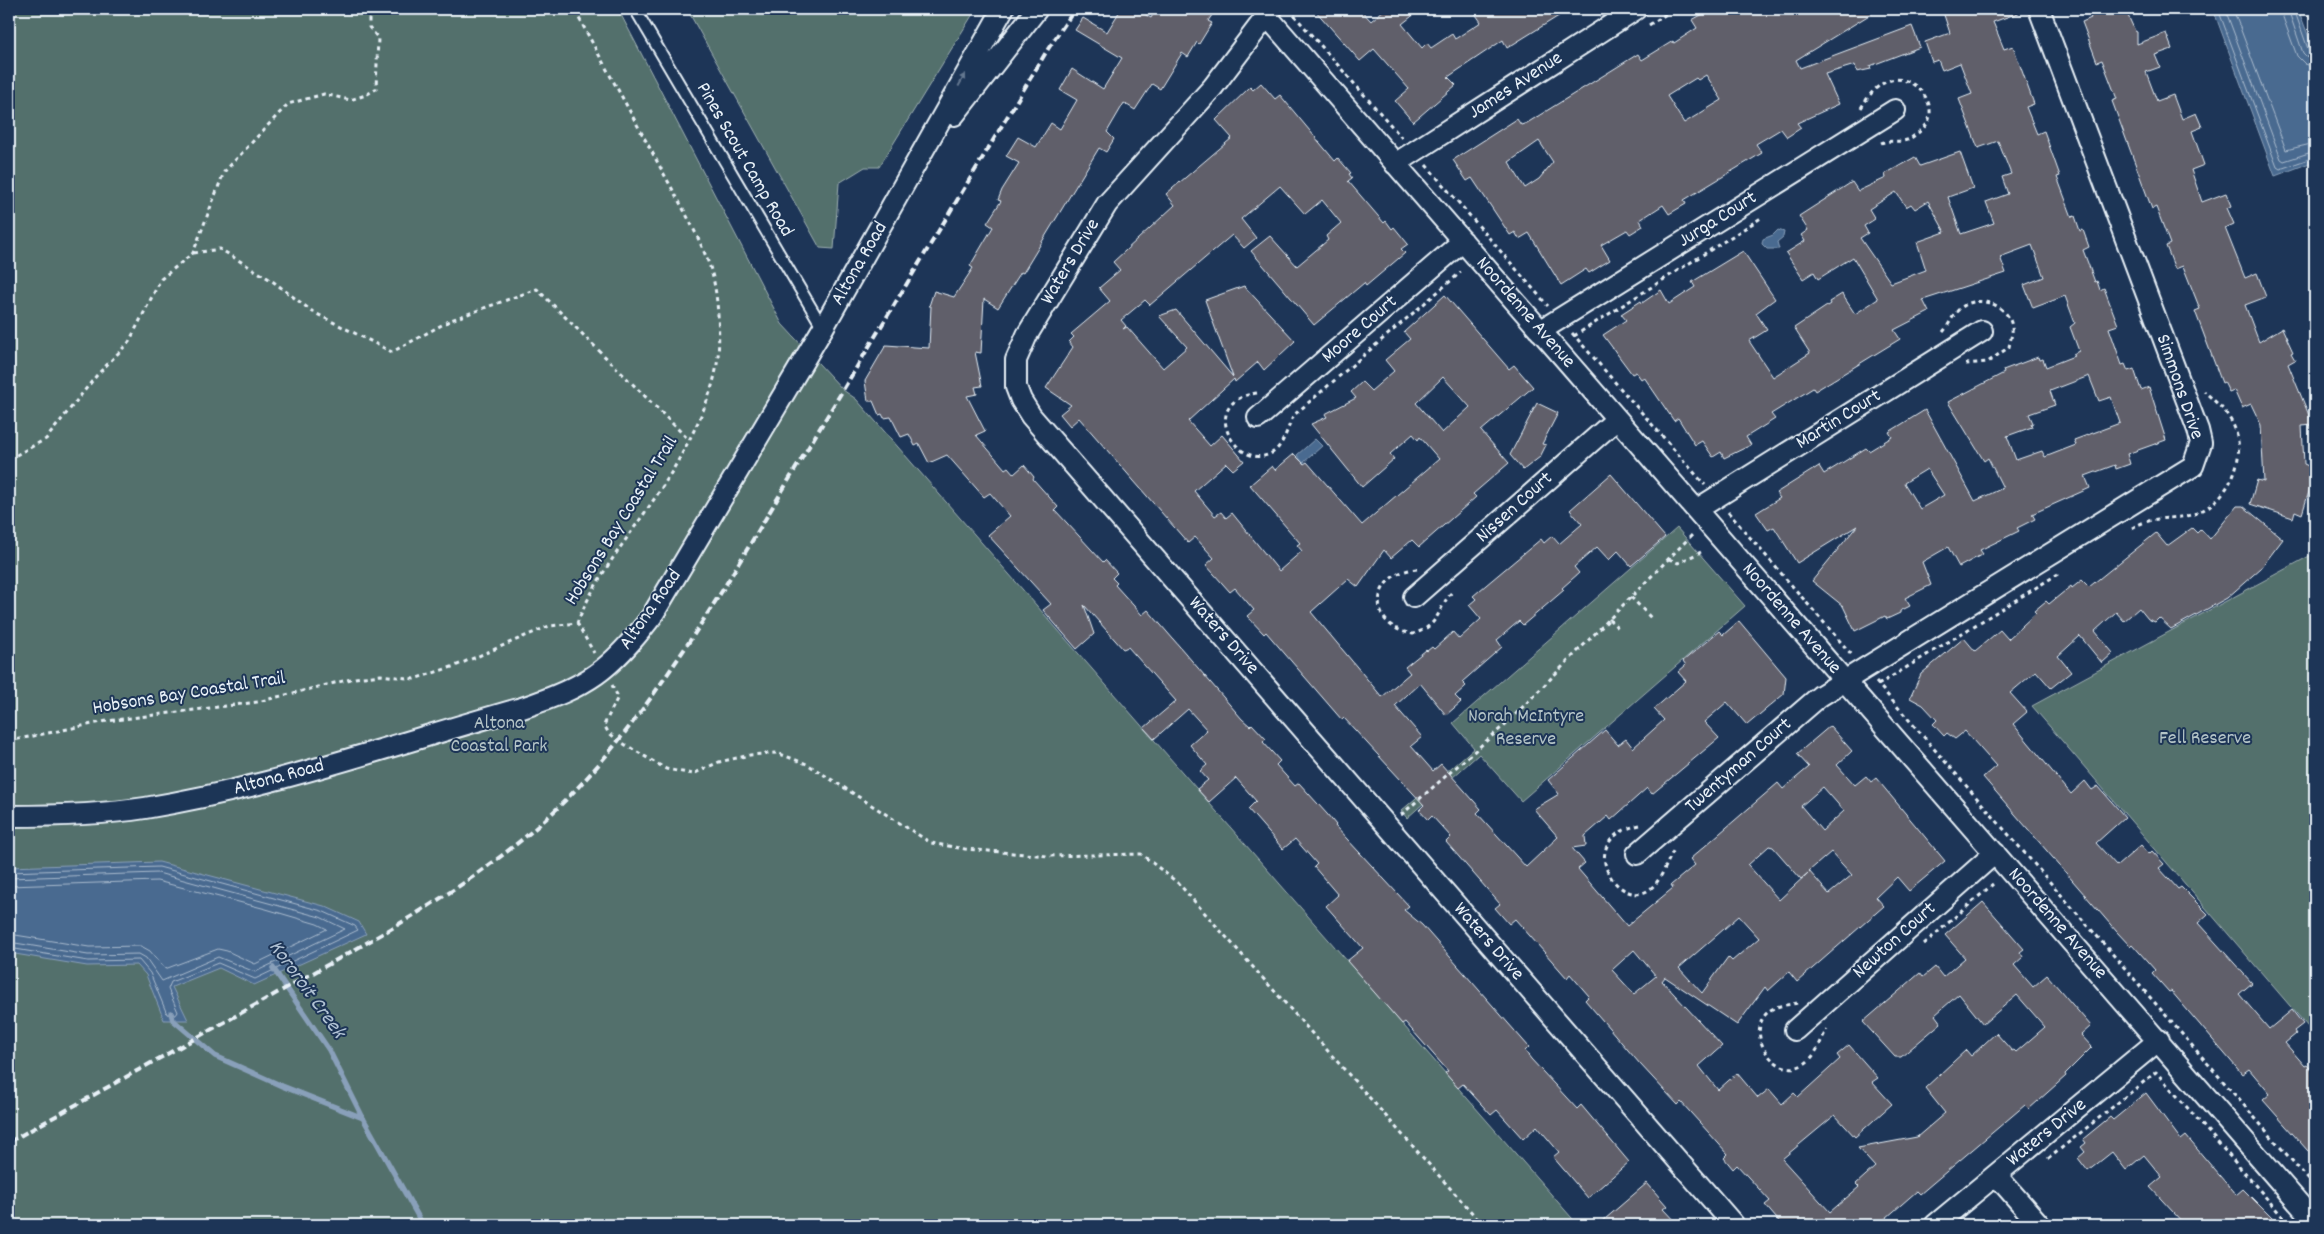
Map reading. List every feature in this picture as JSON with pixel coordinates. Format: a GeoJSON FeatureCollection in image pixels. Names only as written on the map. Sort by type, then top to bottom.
{"type":"FeatureCollection","features":[{"type":"Feature","properties":{"kind":"street","name":"Altona Road"},"geometry":{"type":"LineString","coordinates":[[9,816],[95,813],[134,809],[239,789],[563,695],[604,670],[621,654],[652,616],[823,328],[914,170],[946,108],[1003,9]]}},
{"type":"Feature","properties":{"kind":"street","name":"Altona Road"},"geometry":{"type":"LineString","coordinates":[[914,170],[963,102],[1037,9]]}},
{"type":"Feature","properties":{"kind":"street","name":"James Avenue"},"geometry":{"type":"LineString","coordinates":[[1395,164],[1636,9]]}},
{"type":"Feature","properties":{"kind":"street","name":"Simmons Drive"},"geometry":{"type":"LineString","coordinates":[[1844,681],[1862,659],[2182,474],[2193,466],[2198,455],[2201,443],[2198,430],[2040,9]]}},
{"type":"Feature","properties":{"kind":"street","name":"Noordenne Avenue"},"geometry":{"type":"LineString","coordinates":[[1269,12],[1395,164],[2159,1040],[2315,1222]]}},
{"type":"Feature","properties":{"kind":"street","name":"Waters Drive"},"geometry":{"type":"LineString","coordinates":[[1269,12],[1213,87],[1118,191],[1094,223],[1020,347],[1015,374],[1016,388],[1031,416],[1734,1225]]}},
{"type":"Feature","properties":{"kind":"street","name":"Jurga Court"},"geometry":{"type":"LineString","coordinates":[[1540,331],[1895,110]]}},
{"type":"Feature","properties":{"kind":"street","name":"Moore Court"},"geometry":{"type":"LineString","coordinates":[[1258,418],[1463,241]]}},
{"type":"Feature","properties":{"kind":"street","name":"Martin Court"},"geometry":{"type":"LineString","coordinates":[[1702,517],[1982,331]]}},
{"type":"Feature","properties":{"kind":"street","name":"Nissen Court"},"geometry":{"type":"LineString","coordinates":[[1414,598],[1616,419]]}},
{"type":"Feature","properties":{"kind":"street","name":"Twentyman Court"},"geometry":{"type":"LineString","coordinates":[[1637,854],[1820,696],[1844,681]]}},
{"type":"Feature","properties":{"kind":"street","name":"Newton Court"},"geometry":{"type":"LineString","coordinates":[[1796,1030],[1995,852]]}},
{"type":"Feature","properties":{"kind":"street","name":"Waters Drive"},"geometry":{"type":"LineString","coordinates":[[1935,1225],[2159,1040]]}},
{"type":"Feature","properties":{"kind":"street"},"geometry":{"type":"LineString","coordinates":[[1996,1175],[2040,1225]]}},
{"type":"Feature","properties":{"kind":"lane","name":"Pines Scout Camp Road"},"geometry":{"type":"LineString","coordinates":[[636,9],[823,328]]}},
{"type":"Feature","properties":{"kind":"path"},"geometry":{"type":"LineString","coordinates":[[9,459],[46,439],[97,375],[129,342],[161,279],[193,253],[224,172],[288,104],[324,94],[350,100],[366,95],[376,89],[378,38],[369,26],[369,16],[380,9]]}},
{"type":"Feature","properties":{"kind":"path","name":"Hobsons Bay Coastal Trail"},"geometry":{"type":"LineString","coordinates":[[9,741],[107,721],[257,702],[355,678],[381,675],[414,679],[455,666],[549,626],[577,623],[588,596],[607,565],[646,511],[689,440],[709,393],[718,357],[717,308],[710,268],[693,227],[574,9]]}},
{"type":"Feature","properties":{"kind":"path"},"geometry":{"type":"LineString","coordinates":[[193,253],[220,249],[271,280],[313,312],[392,352],[451,320],[538,289],[689,440]]}},
{"type":"Feature","properties":{"kind":"path"},"geometry":{"type":"LineString","coordinates":[[2126,532],[2157,518],[2195,513],[2214,501],[2232,478],[2240,452],[2236,431],[2230,418],[2200,384]]}},
{"type":"Feature","properties":{"kind":"path"},"geometry":{"type":"LineString","coordinates":[[1396,809],[1402,816],[1472,754],[1669,559],[1693,534],[1702,517]]}},
{"type":"Feature","properties":{"kind":"path"},"geometry":{"type":"LineString","coordinates":[[1669,559],[1678,563],[1701,552]]}},
{"type":"Feature","properties":{"kind":"path"},"geometry":{"type":"LineString","coordinates":[[1878,685],[2060,573]]}},
{"type":"Feature","properties":{"kind":"path"},"geometry":{"type":"LineString","coordinates":[[1631,597],[1651,618]]}},
{"type":"Feature","properties":{"kind":"path"},"geometry":{"type":"LineString","coordinates":[[1609,619],[1618,628]]}},
{"type":"Feature","properties":{"kind":"path"},"geometry":{"type":"LineString","coordinates":[[577,623],[618,697],[604,725],[608,732],[619,741],[666,769],[693,774],[719,762],[750,755],[777,753],[807,764],[931,843],[964,849],[1048,856],[1141,854],[1178,883],[1483,1225]]}},
{"type":"Feature","properties":{"kind":"path"},"geometry":{"type":"LineString","coordinates":[[1862,659],[1878,685],[2315,1187]]}},
{"type":"Feature","properties":{"kind":"path"},"geometry":{"type":"LineString","coordinates":[[2040,1165],[2156,1072],[2290,1225]]}},
{"type":"Feature","properties":{"kind":"green space","name":"Altona Coastal Park"},"geometry":{"type":"Polygon","coordinates":[[[9,9],[618,9],[782,324],[843,390],[856,399],[1578,1225],[9,1225],[9,9]]]}},
{"type":"Feature","properties":{"kind":"green space"},"geometry":{"type":"Polygon","coordinates":[[[687,9],[976,9],[879,167],[865,167],[839,183],[834,249],[820,248],[687,9]]]}},
{"type":"Feature","properties":{"kind":"green space","name":"Norah McIntyre Reserve"},"geometry":{"type":"Polygon","coordinates":[[[1677,528],[1745,606],[1521,801],[1479,754],[1407,818],[1401,811],[1474,748],[1453,723],[1677,528]]]}},
{"type":"Feature","properties":{"kind":"green space","name":"Fell Reserve"},"geometry":{"type":"Polygon","coordinates":[[[2315,553],[2315,1035],[2032,706],[2315,553]]]}},
{"type":"Feature","properties":{"kind":"water"},"geometry":{"type":"Polygon","coordinates":[[[2213,9],[2298,9],[2315,53],[2315,161],[2275,176],[2213,9]]]}},
{"type":"Feature","properties":{"kind":"water"},"geometry":{"type":"Polygon","coordinates":[[[1778,230],[1784,232],[1783,237],[1777,242],[1779,249],[1767,249],[1762,244],[1763,239],[1773,235],[1778,230]]]}},
{"type":"Feature","properties":{"kind":"water"},"geometry":{"type":"Polygon","coordinates":[[[1315,439],[1322,446],[1303,463],[1297,455],[1315,439]]]}},
{"type":"Feature","properties":{"kind":"water"},"geometry":{"type":"Polygon","coordinates":[[[159,862],[324,906],[359,922],[366,934],[254,985],[219,968],[172,987],[188,1020],[164,1020],[146,975],[137,965],[87,966],[9,953],[9,867],[159,862]]]}},
{"type":"Feature","properties":{"kind":"building"},"geometry":{"type":"Polygon","coordinates":[[[1121,9],[1136,9],[1151,18],[1156,9],[1216,9],[1208,21],[1212,23],[1199,44],[1197,42],[1188,57],[1182,53],[1160,89],[1152,84],[1135,110],[1124,103],[1107,132],[1114,139],[1106,152],[1099,148],[1023,273],[1021,272],[998,308],[984,299],[981,353],[975,352],[982,386],[975,387],[977,394],[967,396],[985,431],[976,435],[1005,469],[1008,467],[1014,474],[1024,465],[1034,477],[1033,479],[1058,507],[1055,510],[1103,562],[1105,560],[1117,573],[1112,578],[1117,583],[1115,585],[1142,615],[1148,610],[1242,719],[1250,726],[1252,724],[1266,739],[1263,742],[1280,761],[1276,765],[1295,786],[1299,783],[1327,814],[1335,826],[1409,906],[1404,910],[1422,925],[1529,1047],[1525,1051],[1531,1059],[1577,1109],[1581,1105],[1629,1162],[1588,1198],[1553,1157],[1559,1152],[1537,1126],[1523,1139],[1497,1110],[1491,1115],[1463,1084],[1458,1088],[1445,1073],[1448,1071],[1405,1022],[1402,1024],[1347,961],[1363,948],[1326,906],[1338,895],[1314,867],[1317,864],[1295,839],[1283,849],[1248,809],[1256,801],[1236,778],[1209,802],[1197,789],[1208,780],[1200,771],[1207,765],[1190,745],[1207,730],[1188,709],[1154,739],[1144,728],[1176,701],[1128,647],[1123,649],[1084,605],[1094,634],[1077,649],[1043,610],[1051,604],[988,535],[1010,516],[990,493],[984,497],[947,455],[929,463],[919,444],[915,446],[909,434],[901,437],[891,417],[884,418],[882,414],[879,415],[873,401],[868,401],[865,381],[886,345],[929,348],[931,306],[929,306],[934,291],[954,297],[973,268],[970,266],[993,227],[987,223],[1001,201],[998,200],[1002,190],[1019,163],[1006,156],[1018,137],[1036,147],[1051,123],[1060,129],[1077,100],[1060,90],[1072,69],[1103,89],[1122,58],[1075,30],[1083,18],[1107,32],[1121,9]]]}},
{"type":"Feature","properties":{"kind":"building"},"geometry":{"type":"Polygon","coordinates":[[[1314,9],[1360,9],[1371,21],[1385,9],[1421,9],[1402,24],[1422,48],[1427,43],[1431,48],[1452,34],[1455,39],[1481,22],[1472,9],[1570,9],[1507,48],[1503,40],[1448,77],[1456,85],[1413,122],[1395,101],[1409,89],[1374,49],[1360,61],[1314,9]]]}},
{"type":"Feature","properties":{"kind":"building"},"geometry":{"type":"Polygon","coordinates":[[[1712,9],[1879,9],[1796,60],[1800,68],[1912,26],[1920,47],[1870,66],[1871,69],[1857,72],[1855,65],[1825,74],[1839,104],[1797,123],[1801,128],[1787,137],[1781,129],[1756,144],[1762,153],[1684,200],[1686,204],[1669,214],[1663,205],[1640,220],[1643,226],[1630,234],[1627,230],[1601,245],[1610,260],[1589,273],[1586,269],[1561,285],[1529,233],[1519,239],[1515,232],[1510,235],[1472,178],[1467,181],[1453,160],[1517,119],[1521,125],[1527,123],[1638,54],[1642,60],[1673,41],[1674,43],[1697,28],[1692,20],[1712,9]],[[1706,75],[1698,80],[1696,78],[1667,96],[1684,123],[1722,100],[1706,75]],[[1539,141],[1509,162],[1525,188],[1539,179],[1553,162],[1539,141]]]}},
{"type":"Feature","properties":{"kind":"building"},"geometry":{"type":"Polygon","coordinates":[[[1952,9],[2024,9],[2024,11],[1993,22],[2004,49],[2013,46],[2034,104],[2026,107],[2037,134],[2044,131],[2060,176],[2057,177],[2072,217],[2075,216],[2080,231],[2083,230],[2089,247],[2083,250],[2095,282],[2097,281],[2100,290],[2104,288],[2118,325],[2109,328],[2122,365],[2125,364],[2128,371],[2134,369],[2141,390],[2149,387],[2166,440],[2127,454],[2130,464],[2116,469],[2115,465],[2085,476],[2090,488],[2032,514],[2035,519],[2017,528],[2019,531],[1980,550],[1983,554],[1959,567],[1948,547],[1922,562],[1931,585],[1905,598],[1910,606],[1900,611],[1900,613],[1887,619],[1885,616],[1855,631],[1843,606],[1812,581],[1857,526],[1797,563],[1774,527],[1768,530],[1756,513],[1780,498],[1776,493],[1819,466],[1824,474],[1866,448],[1869,451],[1892,437],[1889,432],[1925,410],[1975,501],[2003,488],[1988,458],[1984,461],[1948,402],[2004,373],[2003,370],[2038,357],[2039,360],[2043,359],[2046,367],[2074,356],[2073,354],[2079,351],[2070,327],[2075,323],[2065,296],[2033,308],[2024,285],[2044,277],[2032,245],[2000,257],[2006,273],[1923,300],[1929,312],[1894,330],[1900,339],[1815,391],[1813,388],[1771,414],[1775,419],[1746,437],[1751,445],[1724,458],[1721,452],[1713,457],[1702,441],[1695,445],[1678,418],[1674,421],[1644,377],[1641,379],[1636,372],[1632,374],[1603,335],[1626,320],[1621,314],[1641,301],[1642,303],[1661,290],[1669,304],[1695,287],[1692,282],[1743,251],[1775,299],[1756,313],[1767,330],[1749,341],[1773,377],[1810,353],[1794,328],[1830,304],[1829,302],[1842,294],[1855,314],[1878,299],[1853,257],[1818,279],[1814,272],[1803,279],[1786,253],[1805,241],[1801,235],[1808,230],[1799,216],[1852,182],[1858,191],[1886,178],[1885,174],[1915,157],[1920,166],[1960,152],[1973,188],[1948,197],[1961,234],[1994,223],[1986,202],[2008,194],[2002,177],[2011,174],[1998,141],[1978,148],[1959,99],[1972,94],[1960,63],[1942,70],[1938,60],[1932,62],[1925,42],[1950,33],[1943,12],[1952,9]],[[1896,192],[1869,209],[1875,219],[1864,226],[1868,233],[1860,238],[1891,283],[1926,270],[1917,242],[1945,232],[1928,201],[1915,209],[1911,204],[1906,207],[1896,192]],[[2089,376],[2050,391],[2055,405],[2029,414],[2033,423],[2031,424],[2032,427],[2007,436],[2016,460],[2042,451],[2045,457],[2076,445],[2074,440],[2120,423],[2111,397],[2099,401],[2089,376]],[[1927,469],[1904,483],[1920,509],[1944,495],[1927,469]]]}},
{"type":"Feature","properties":{"kind":"building"},"geometry":{"type":"Polygon","coordinates":[[[2087,9],[2125,9],[2137,32],[2137,44],[2166,33],[2172,49],[2155,55],[2160,67],[2146,72],[2157,101],[2173,95],[2182,119],[2196,113],[2202,127],[2192,131],[2204,165],[2191,170],[2202,202],[2226,193],[2231,206],[2227,208],[2234,224],[2225,228],[2245,278],[2257,273],[2266,297],[2245,305],[2259,342],[2282,328],[2295,360],[2288,364],[2313,425],[2302,426],[2304,464],[2315,469],[2315,484],[2312,482],[2302,514],[2295,511],[2293,518],[2250,504],[2257,480],[2264,482],[2261,425],[2251,404],[2242,408],[2234,390],[2229,392],[2224,382],[2222,383],[2195,311],[2200,309],[2183,266],[2175,269],[2166,246],[2170,244],[2156,207],[2152,209],[2112,101],[2117,99],[2102,60],[2097,62],[2082,22],[2091,18],[2087,9]]]}},
{"type":"Feature","properties":{"kind":"building"},"geometry":{"type":"Polygon","coordinates":[[[1261,83],[1275,99],[1280,95],[1335,161],[1338,158],[1351,173],[1349,174],[1352,178],[1348,181],[1384,223],[1386,221],[1392,229],[1394,227],[1408,244],[1401,249],[1405,253],[1366,286],[1364,283],[1314,325],[1251,251],[1270,236],[1297,266],[1328,240],[1326,236],[1341,223],[1322,200],[1305,214],[1280,186],[1241,219],[1256,238],[1244,248],[1232,235],[1150,305],[1145,300],[1121,320],[1126,326],[1123,329],[1127,327],[1163,368],[1187,347],[1159,316],[1176,310],[1233,377],[1205,300],[1244,286],[1295,341],[1264,370],[1258,362],[1235,382],[1234,379],[1188,421],[1210,446],[1222,435],[1244,461],[1233,470],[1226,463],[1194,491],[1215,516],[1221,512],[1226,518],[1232,513],[1279,571],[1302,551],[1297,545],[1300,543],[1250,485],[1272,466],[1275,470],[1294,454],[1304,464],[1307,462],[1362,525],[1439,459],[1420,437],[1418,440],[1413,434],[1390,454],[1394,459],[1362,487],[1311,424],[1327,417],[1325,414],[1356,398],[1351,392],[1362,382],[1371,391],[1394,371],[1385,360],[1410,339],[1404,332],[1445,295],[1509,369],[1514,365],[1533,387],[1481,431],[1509,463],[1473,494],[1476,497],[1419,547],[1412,540],[1391,558],[1384,550],[1358,587],[1348,579],[1311,612],[1382,697],[1410,673],[1405,667],[1426,650],[1432,647],[1434,649],[1453,632],[1459,639],[1481,619],[1469,605],[1476,599],[1473,596],[1541,539],[1544,543],[1552,536],[1559,544],[1582,524],[1570,510],[1611,474],[1665,537],[1631,566],[1618,551],[1609,560],[1597,547],[1574,567],[1579,573],[1562,588],[1564,590],[1523,625],[1519,621],[1497,640],[1502,647],[1462,682],[1466,686],[1455,696],[1461,702],[1446,715],[1420,683],[1395,706],[1422,737],[1411,746],[1433,771],[1441,764],[1481,809],[1477,813],[1526,867],[1558,837],[1534,809],[1559,794],[1548,780],[1605,730],[1618,745],[1626,739],[1633,748],[1664,720],[1654,709],[1686,681],[1678,672],[1686,665],[1683,661],[1719,631],[1723,635],[1739,621],[1786,677],[1784,694],[1747,725],[1727,702],[1704,722],[1719,738],[1652,794],[1647,788],[1611,820],[1608,816],[1585,836],[1586,846],[1572,848],[1585,863],[1578,869],[1627,926],[1673,888],[1671,885],[1695,865],[1690,859],[1778,783],[1783,789],[1809,767],[1797,754],[1830,726],[1852,751],[1837,765],[1855,785],[1866,776],[1871,782],[1876,778],[1945,861],[1909,891],[1897,877],[1876,897],[1884,906],[1797,982],[1789,972],[1768,991],[1765,987],[1737,1025],[1665,977],[1662,981],[1722,1046],[1699,1066],[1718,1090],[1737,1073],[1758,1098],[1769,1089],[1782,1104],[1794,1093],[1798,1097],[1840,1059],[1837,1055],[1849,1045],[1878,1078],[1872,1082],[1892,1104],[1855,1137],[1835,1115],[1782,1159],[1830,1212],[1859,1187],[1856,1184],[1875,1167],[1858,1148],[1917,1137],[1945,1113],[1925,1088],[1966,1050],[1971,1056],[1996,1033],[2012,1051],[2016,1052],[2045,1027],[2017,995],[1983,1024],[1959,994],[1935,1015],[1941,1023],[1901,1057],[1895,1057],[1863,1022],[1920,973],[1923,977],[1935,967],[1943,977],[1965,958],[1945,935],[1983,902],[2024,949],[2020,952],[2023,957],[2014,965],[2033,987],[2047,975],[2091,1026],[2081,1035],[2092,1047],[2065,1074],[2066,1076],[2029,1109],[2025,1105],[1920,1194],[1917,1191],[1878,1225],[1782,1225],[1765,1205],[1770,1201],[1737,1165],[1733,1169],[1724,1158],[1728,1154],[1681,1102],[1678,1105],[1640,1064],[1585,1000],[1589,996],[1570,974],[1567,978],[1515,919],[1509,924],[1495,908],[1500,904],[1446,842],[1451,837],[1432,816],[1428,820],[1419,810],[1424,805],[1344,718],[1342,720],[1266,632],[1264,634],[1247,616],[1254,610],[1235,588],[1230,592],[1206,565],[1214,558],[1195,537],[1188,543],[1079,418],[1070,426],[1060,414],[1071,405],[1046,388],[1073,347],[1069,342],[1074,337],[1071,334],[1110,301],[1099,288],[1120,270],[1113,262],[1175,205],[1166,194],[1232,138],[1216,120],[1250,87],[1253,90],[1261,83]],[[1443,377],[1416,403],[1442,433],[1470,407],[1443,377]],[[1823,787],[1801,806],[1822,831],[1844,811],[1823,787]],[[1769,846],[1748,865],[1779,900],[1808,873],[1801,879],[1773,847],[1769,846]],[[1831,852],[1809,871],[1829,894],[1852,875],[1831,852]],[[1739,916],[1679,968],[1702,993],[1728,957],[1732,961],[1759,938],[1739,916]],[[1634,950],[1612,970],[1634,994],[1656,976],[1634,950]]]}},
{"type":"Feature","properties":{"kind":"building"},"geometry":{"type":"Polygon","coordinates":[[[1537,403],[1558,413],[1542,444],[1546,445],[1540,457],[1523,470],[1510,455],[1537,403]]]}},
{"type":"Feature","properties":{"kind":"building"},"geometry":{"type":"Polygon","coordinates":[[[2237,506],[2243,506],[2283,539],[2261,568],[2227,598],[2171,629],[2159,618],[2155,622],[2148,619],[2139,608],[2124,621],[2116,612],[2095,631],[2113,653],[2102,663],[2080,636],[2058,656],[2071,672],[2051,688],[2036,671],[2010,693],[2027,712],[2013,724],[2071,794],[2085,781],[2092,790],[2098,786],[2125,817],[2096,843],[2117,866],[2141,845],[2149,854],[2152,851],[2164,864],[2159,868],[2178,889],[2181,887],[2208,914],[2198,923],[2252,983],[2239,994],[2269,1029],[2292,1010],[2303,1024],[2294,1031],[2296,1034],[2285,1043],[2305,1066],[2307,1065],[2315,1074],[2315,1159],[2263,1100],[2270,1094],[2249,1069],[2242,1074],[2171,991],[2169,992],[2152,973],[2155,970],[2132,944],[2130,946],[2117,932],[1983,777],[1996,766],[1965,731],[1955,739],[1947,733],[1944,736],[1933,724],[1937,720],[1923,705],[1910,698],[1921,674],[1964,638],[1975,651],[2000,630],[2008,639],[2046,601],[2049,604],[2071,586],[2072,588],[2082,580],[2089,587],[2156,533],[2167,546],[2192,528],[2197,533],[2201,529],[2210,539],[2237,506]]]}},
{"type":"Feature","properties":{"kind":"building"},"geometry":{"type":"Polygon","coordinates":[[[2146,1093],[2181,1140],[2186,1136],[2236,1195],[2243,1189],[2279,1225],[2185,1225],[2150,1187],[2162,1177],[2144,1155],[2126,1170],[2112,1152],[2088,1171],[2078,1158],[2085,1152],[2081,1147],[2086,1143],[2083,1139],[2110,1117],[2113,1120],[2146,1093]]]}},
{"type":"Feature","properties":{"kind":"building"},"geometry":{"type":"Polygon","coordinates":[[[1647,1183],[1667,1206],[1663,1209],[1678,1225],[1598,1225],[1647,1183]]]}},
{"type":"Feature","properties":{"kind":"waterway","name":"Kororoit Creek"},"geometry":{"type":"LineString","coordinates":[[273,968],[329,1050],[363,1118],[423,1225]]}},
{"type":"Feature","properties":{"kind":"waterway"},"geometry":{"type":"LineString","coordinates":[[171,1013],[173,1020],[215,1056],[282,1086],[363,1118]]}},
{"type":"Feature","properties":{"kind":"railway"},"geometry":{"type":"LineString","coordinates":[[9,1142],[412,916],[503,855],[560,806],[612,749],[636,719],[680,656],[722,591],[1048,49],[1075,9]]}}]}
